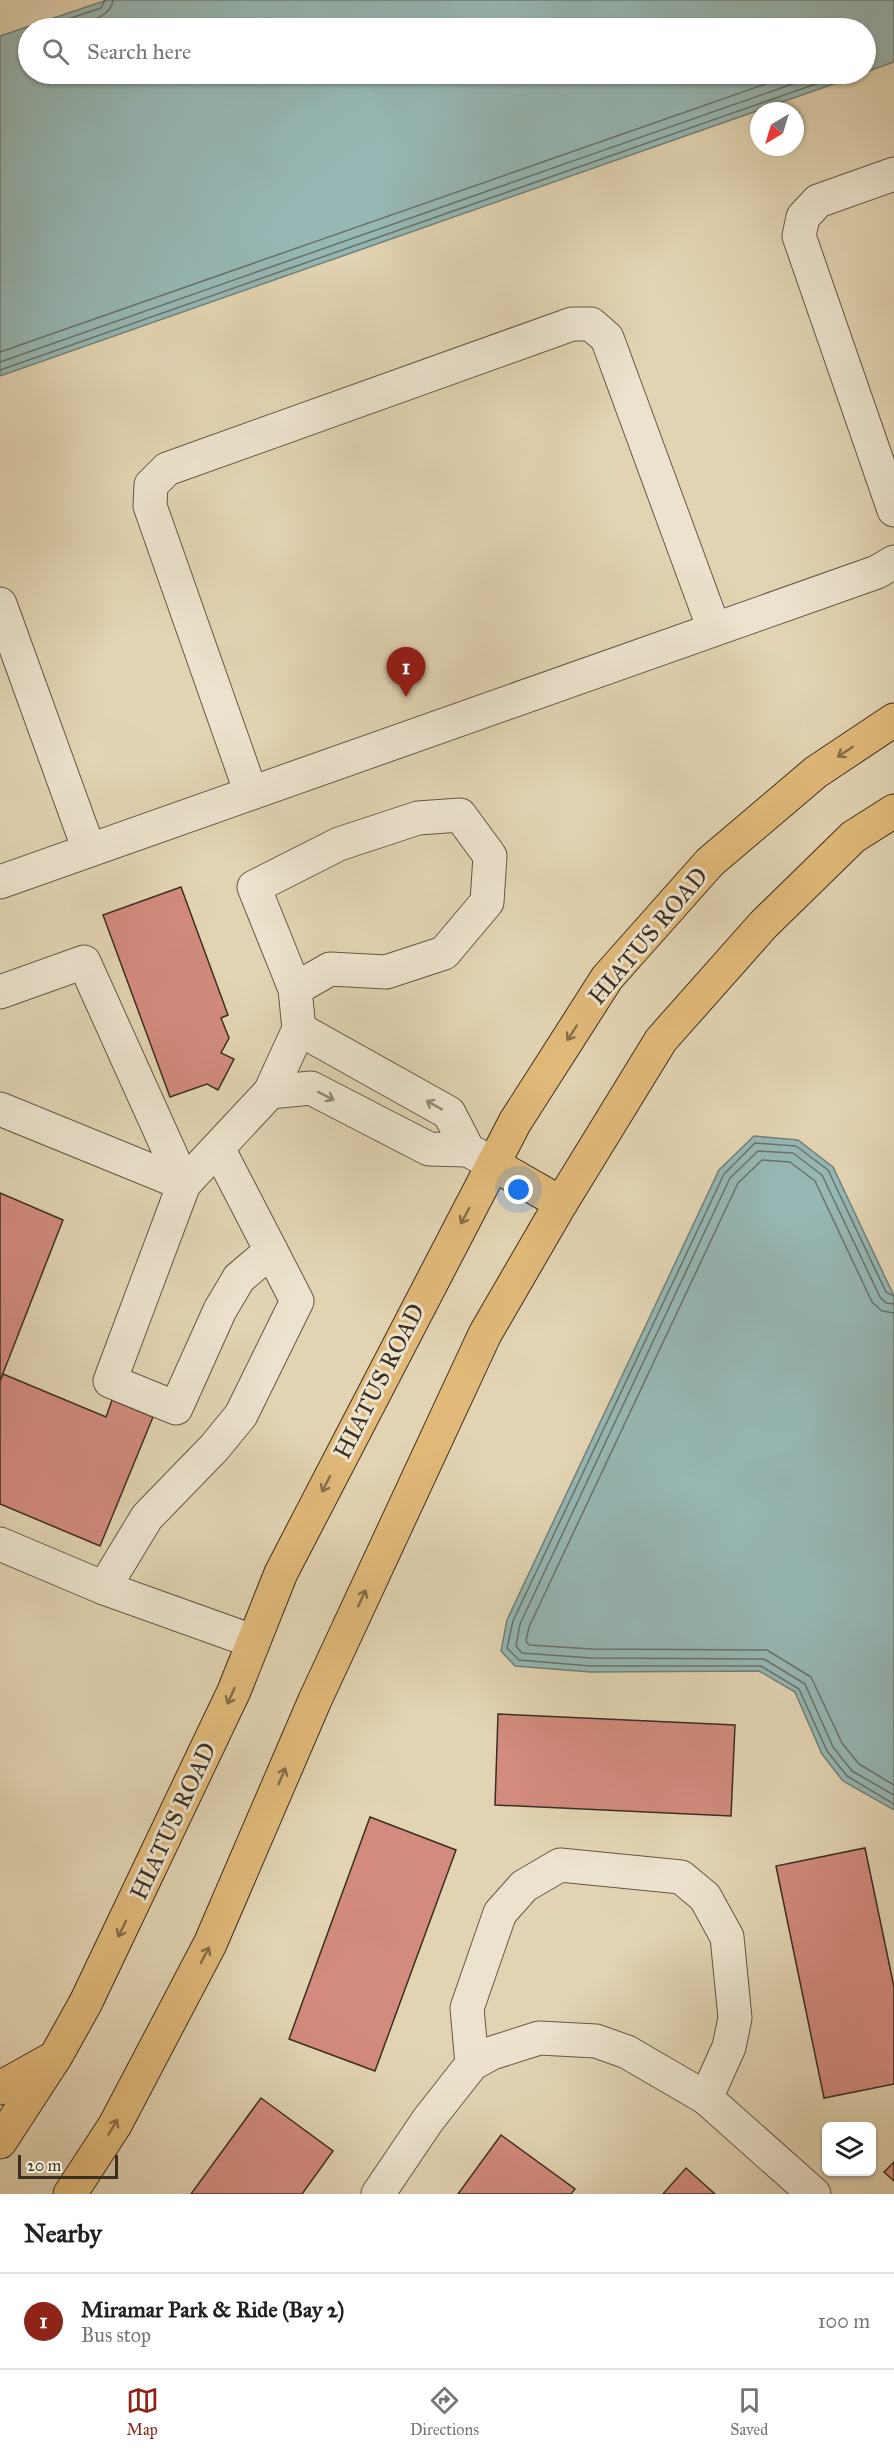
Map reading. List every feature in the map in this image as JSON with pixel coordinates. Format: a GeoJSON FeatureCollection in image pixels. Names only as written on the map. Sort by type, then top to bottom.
{"type":"FeatureCollection","features":[{"type":"Feature","properties":{"kind":"main road","name":"HIATUS ROAD"},"geometry":{"type":"LineString","coordinates":[[0,2142],[56,2056],[135,1903],[234,1691],[280,1572],[481,1157],[514,1122],[607,978],[710,862],[816,772],[894,720]]}},
{"type":"Feature","properties":{"kind":"main road"},"geometry":{"type":"LineString","coordinates":[[70,2194],[115,2125],[210,1944],[315,1700],[480,1345],[561,1203],[662,1040],[763,925],[853,837],[894,812]]}},
{"type":"Feature","properties":{"kind":"main road"},"geometry":{"type":"LineString","coordinates":[[481,1157],[561,1203]]}},
{"type":"Feature","properties":{"kind":"main road"},"geometry":{"type":"LineString","coordinates":[[0,2088],[56,2056]]}},
{"type":"Feature","properties":{"kind":"street"},"geometry":{"type":"LineString","coordinates":[[892,499],[799,236],[802,217],[818,201],[894,174]]}},
{"type":"Feature","properties":{"kind":"street"},"geometry":{"type":"LineString","coordinates":[[251,793],[150,506],[151,485],[167,469],[572,324],[591,324],[607,338],[714,629]]}},
{"type":"Feature","properties":{"kind":"street"},"geometry":{"type":"LineString","coordinates":[[0,882],[877,572],[894,562]]}},
{"type":"Feature","properties":{"kind":"street"},"geometry":{"type":"LineString","coordinates":[[0,604],[89,850]]}},
{"type":"Feature","properties":{"kind":"street"},"geometry":{"type":"LineString","coordinates":[[271,1251],[239,1278],[220,1310],[176,1408],[110,1381],[184,1184],[270,1092],[299,1029],[295,989],[254,887],[339,844],[418,818],[460,815],[490,856],[488,902],[444,953],[386,972],[330,969],[295,989]]}},
{"type":"Feature","properties":{"kind":"street"},"geometry":{"type":"LineString","coordinates":[[0,992],[84,962],[184,1184]]}},
{"type":"Feature","properties":{"kind":"street"},"geometry":{"type":"LineString","coordinates":[[299,1029],[449,1113],[481,1157]]}},
{"type":"Feature","properties":{"kind":"street"},"geometry":{"type":"LineString","coordinates":[[270,1092],[311,1088],[429,1149],[481,1157]]}},
{"type":"Feature","properties":{"kind":"street"},"geometry":{"type":"LineString","coordinates":[[0,1109],[184,1184]]}},
{"type":"Feature","properties":{"kind":"street"},"geometry":{"type":"LineString","coordinates":[[104,1588],[147,1516],[214,1448],[241,1415],[297,1301],[218,1148]]}},
{"type":"Feature","properties":{"kind":"street"},"geometry":{"type":"LineString","coordinates":[[0,1544],[104,1588],[252,1641]]}},
{"type":"Feature","properties":{"kind":"street"},"geometry":{"type":"LineString","coordinates":[[472,2064],[467,2008],[500,1913],[524,1886],[560,1866],[681,1877],[705,1897],[727,1937],[735,2018],[729,2047],[706,2098]]}},
{"type":"Feature","properties":{"kind":"street"},"geometry":{"type":"LineString","coordinates":[[378,2194],[428,2120],[472,2064],[492,2053],[539,2038],[596,2041],[627,2052],[706,2098],[814,2194]]}},
{"type":"Feature","properties":{"kind":"water"},"geometry":{"type":"Polygon","coordinates":[[[107,0],[894,0],[894,62],[876,68],[876,18],[54,18],[107,0]]]}},
{"type":"Feature","properties":{"kind":"water"},"geometry":{"type":"Polygon","coordinates":[[[18,30],[18,84],[833,84],[782,102],[750,102],[750,113],[0,376],[0,36],[18,30]]]}},
{"type":"Feature","properties":{"kind":"water"},"geometry":{"type":"Polygon","coordinates":[[[754,1136],[798,1140],[833,1167],[894,1296],[894,1810],[843,1781],[822,1754],[795,1692],[759,1671],[591,1672],[515,1666],[501,1651],[507,1620],[719,1170],[754,1136]]]}},
{"type":"Feature","properties":{"kind":"building"},"geometry":{"type":"Polygon","coordinates":[[[181,887],[228,1015],[221,1018],[229,1038],[221,1053],[234,1059],[218,1090],[207,1084],[170,1097],[103,915],[181,887]]]}},
{"type":"Feature","properties":{"kind":"building"},"geometry":{"type":"Polygon","coordinates":[[[0,1193],[63,1220],[0,1381],[0,1193]]]}},
{"type":"Feature","properties":{"kind":"building"},"geometry":{"type":"Polygon","coordinates":[[[3,1374],[106,1417],[112,1400],[153,1417],[100,1546],[0,1504],[0,1381],[3,1374]]]}},
{"type":"Feature","properties":{"kind":"building"},"geometry":{"type":"Polygon","coordinates":[[[498,1714],[735,1725],[731,1816],[495,1805],[498,1714]]]}},
{"type":"Feature","properties":{"kind":"building"},"geometry":{"type":"Polygon","coordinates":[[[370,1817],[456,1850],[375,2071],[289,2039],[370,1817]]]}},
{"type":"Feature","properties":{"kind":"building"},"geometry":{"type":"Polygon","coordinates":[[[865,1848],[894,1987],[894,2084],[824,2098],[776,1866],[865,1848]]]}},
{"type":"Feature","properties":{"kind":"building"},"geometry":{"type":"Polygon","coordinates":[[[261,2098],[333,2151],[302,2194],[191,2194],[261,2098]]]}},
{"type":"Feature","properties":{"kind":"building"},"geometry":{"type":"Polygon","coordinates":[[[501,2135],[575,2189],[571,2194],[458,2194],[501,2135]]]}},
{"type":"Feature","properties":{"kind":"building"},"geometry":{"type":"Polygon","coordinates":[[[894,2162],[894,2181],[884,2172],[894,2162]]]}},
{"type":"Feature","properties":{"kind":"building"},"geometry":{"type":"Polygon","coordinates":[[[686,2168],[715,2194],[663,2194],[686,2168]]]}},
{"type":"Feature","properties":{"kind":"place","name":"Miramar Park & Ride (Bay 2)"},"geometry":{"type":"Point","coordinates":[406,697]}}]}
